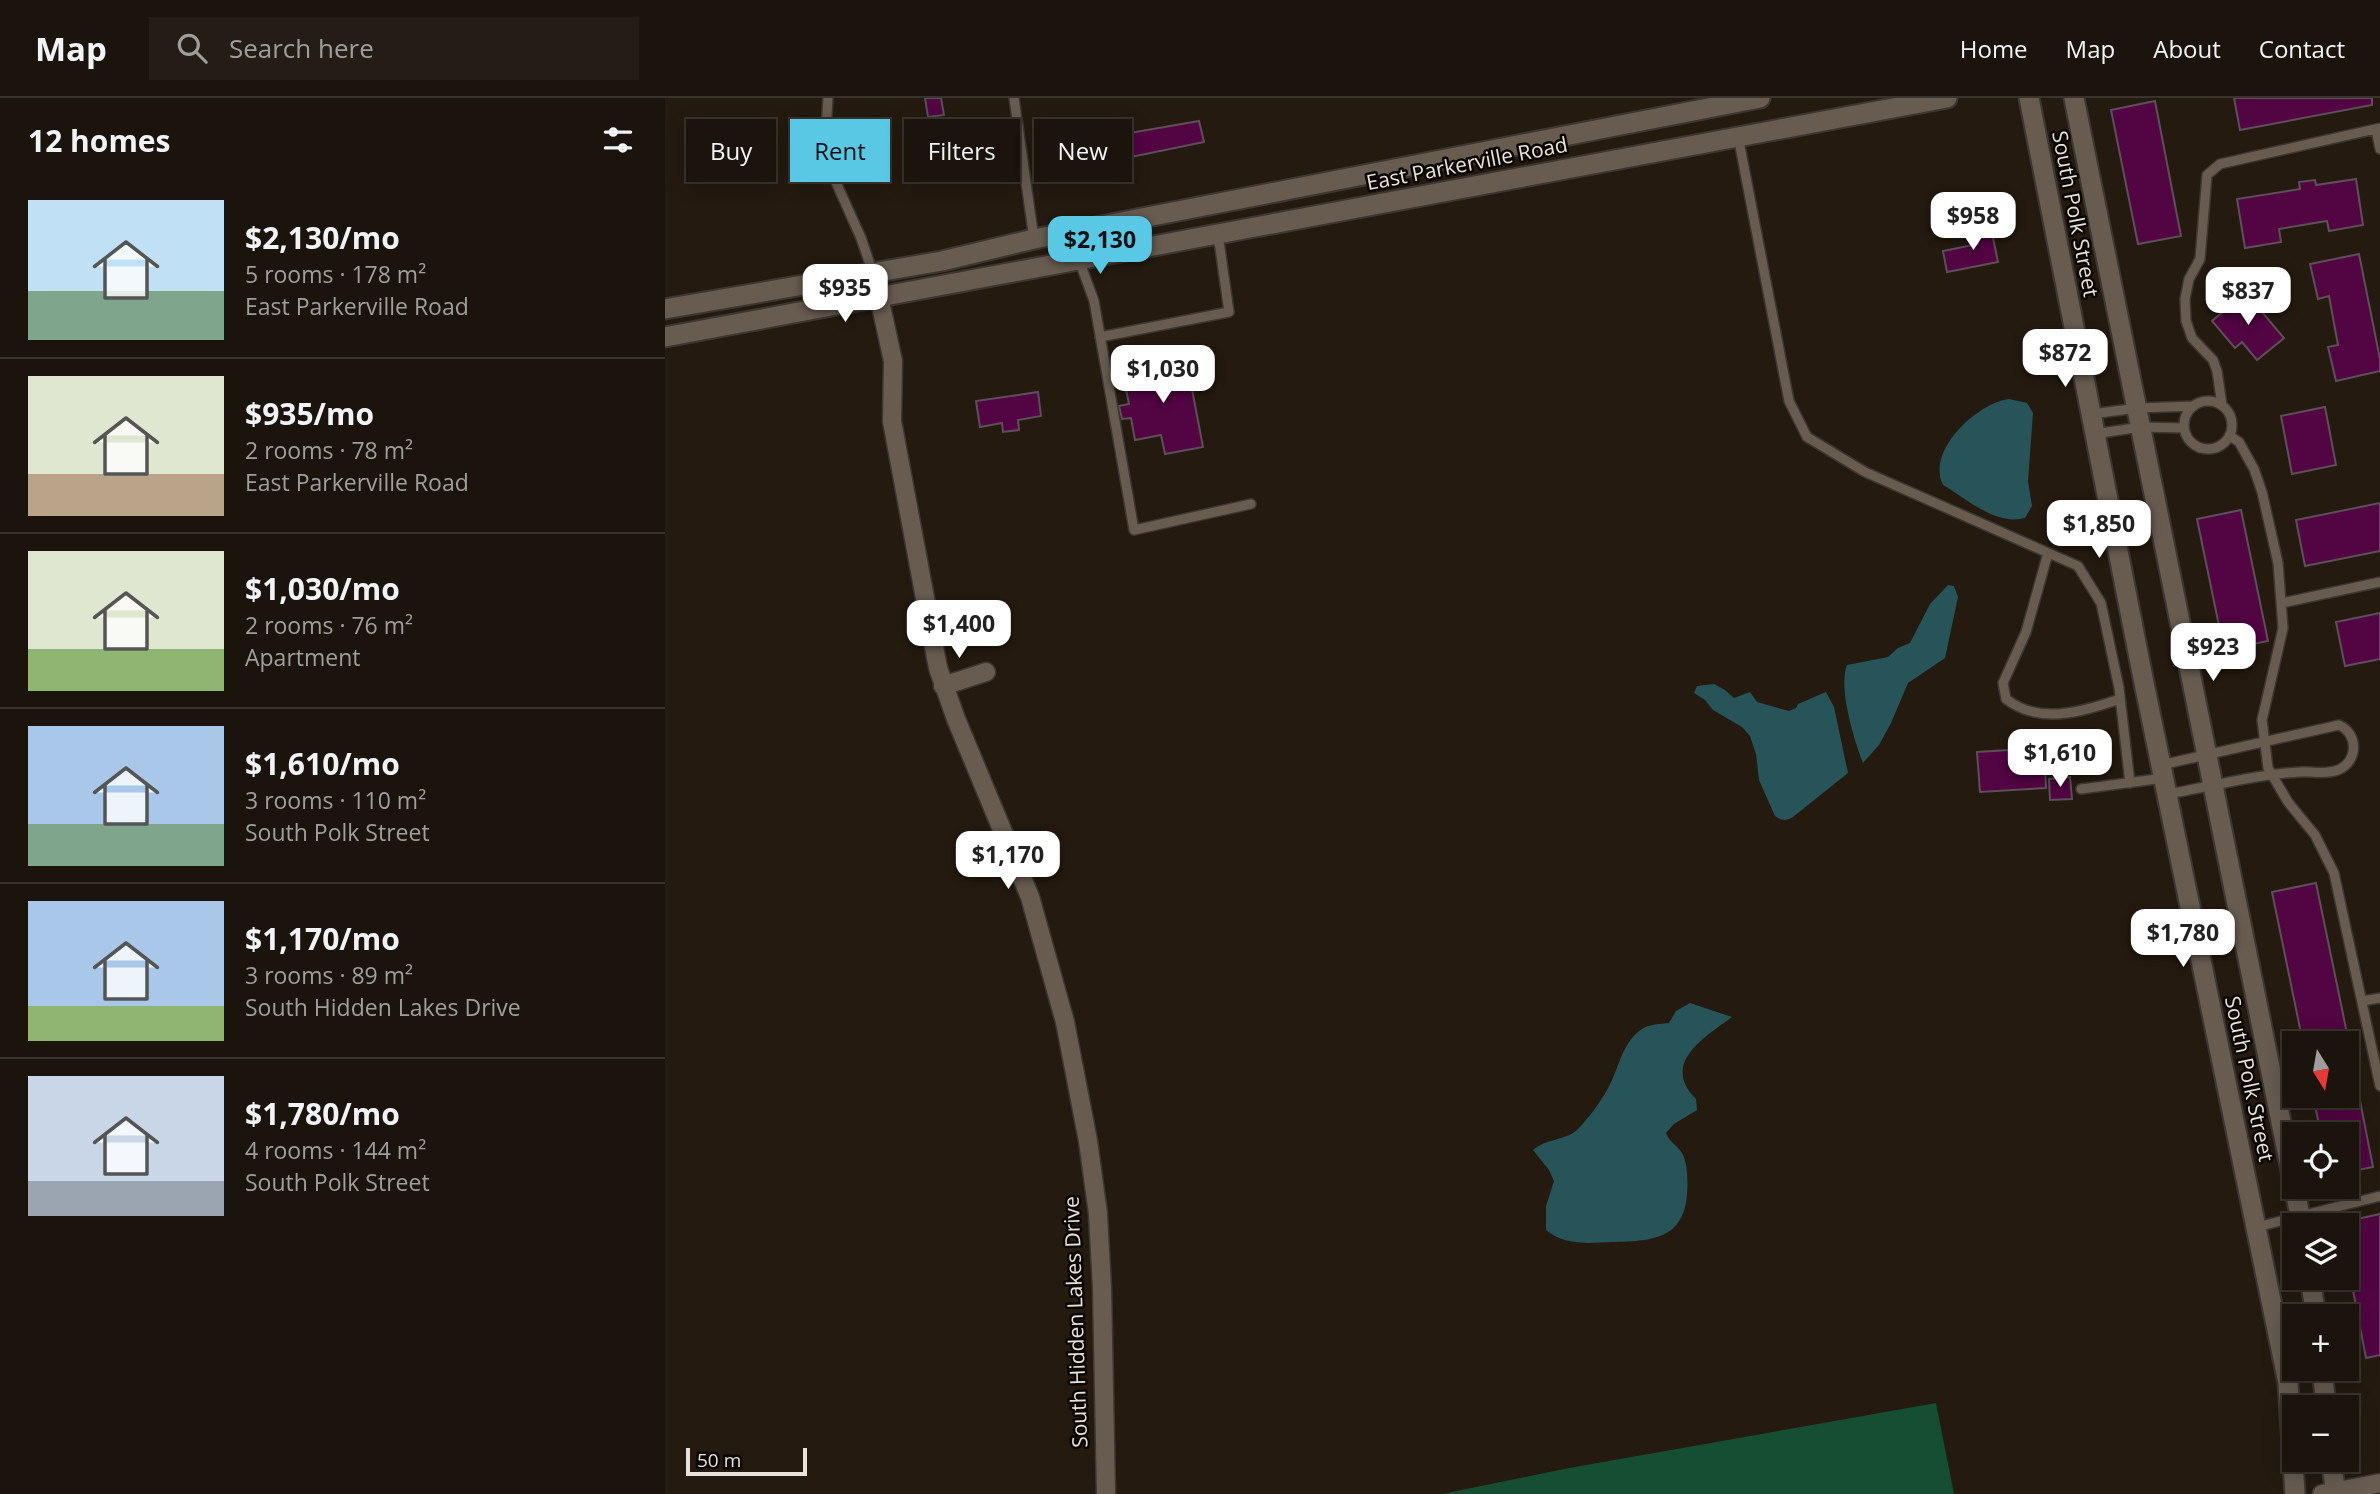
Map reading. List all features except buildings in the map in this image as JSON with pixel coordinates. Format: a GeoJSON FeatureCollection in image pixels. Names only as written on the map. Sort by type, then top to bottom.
{"type":"FeatureCollection","features":[{"type":"Feature","properties":{"kind":"main road","name":"East Parkerville Road"},"geometry":{"type":"LineString","coordinates":[[665,309],[944,260],[1073,231],[1760,98]]}},
{"type":"Feature","properties":{"kind":"main road","name":"East Parkerville Road"},"geometry":{"type":"LineString","coordinates":[[665,337],[1947,98]]}},
{"type":"Feature","properties":{"kind":"main road","name":"South Polk Street"},"geometry":{"type":"LineString","coordinates":[[2029,98],[2094,434],[2288,1383],[2295,1494]]}},
{"type":"Feature","properties":{"kind":"main road","name":"South Polk Street"},"geometry":{"type":"LineString","coordinates":[[2074,98],[2282,1126]]}},
{"type":"Feature","properties":{"kind":"main road"},"geometry":{"type":"LineString","coordinates":[[1414,166],[1418,197]]}},
{"type":"Feature","properties":{"kind":"main road"},"geometry":{"type":"LineString","coordinates":[[1073,231],[1079,260]]}},
{"type":"Feature","properties":{"kind":"main road"},"geometry":{"type":"LineString","coordinates":[[873,273],[879,297]]}},
{"type":"Feature","properties":{"kind":"main road"},"geometry":{"type":"LineString","coordinates":[[2331,1472],[2331,1493]]}},
{"type":"Feature","properties":{"kind":"street","name":"South Hidden Lakes Drive"},"geometry":{"type":"LineString","coordinates":[[879,297],[893,360],[892,421],[933,647],[943,686],[1030,897],[1065,1023],[1088,1141],[1098,1214],[1102,1288],[1106,1494]]}},
{"type":"Feature","properties":{"kind":"street"},"geometry":{"type":"LineString","coordinates":[[943,686],[986,672]]}},
{"type":"Feature","properties":{"kind":"street"},"geometry":{"type":"LineString","coordinates":[[2331,1493],[2380,1483]]}},
{"type":"Feature","properties":{"kind":"lane"},"geometry":{"type":"LineString","coordinates":[[828,98],[828,160],[873,273]]}},
{"type":"Feature","properties":{"kind":"lane"},"geometry":{"type":"LineString","coordinates":[[1014,98],[1034,239]]}},
{"type":"Feature","properties":{"kind":"lane"},"geometry":{"type":"LineString","coordinates":[[2194,406],[2187,413],[2184,428],[2191,443],[2206,450],[2222,445],[2230,436],[2233,425],[2231,417],[2222,405],[2213,360],[2192,338],[2186,320],[2185,299],[2189,279],[2200,258],[2207,175],[2220,164],[2378,129],[2380,149]]}},
{"type":"Feature","properties":{"kind":"lane"},"geometry":{"type":"LineString","coordinates":[[1738,136],[1789,401],[1807,437],[1865,472],[2078,566],[2101,603],[2120,699],[2130,783]]}},
{"type":"Feature","properties":{"kind":"lane"},"geometry":{"type":"LineString","coordinates":[[1100,337],[1229,312],[1218,234]]}},
{"type":"Feature","properties":{"kind":"lane"},"geometry":{"type":"LineString","coordinates":[[1079,260],[1094,301],[1134,530],[1251,504]]}},
{"type":"Feature","properties":{"kind":"lane"},"geometry":{"type":"LineString","coordinates":[[2094,434],[2139,418],[2207,401],[2222,405]]}},
{"type":"Feature","properties":{"kind":"lane"},"geometry":{"type":"LineString","coordinates":[[2090,414],[2139,418],[2184,428]]}},
{"type":"Feature","properties":{"kind":"lane"},"geometry":{"type":"LineString","coordinates":[[2230,436],[2239,442],[2248,455],[2262,492],[2278,563],[2283,628],[2262,720],[2268,768],[2288,802],[2315,835],[2334,873],[2380,1086]]}},
{"type":"Feature","properties":{"kind":"lane"},"geometry":{"type":"LineString","coordinates":[[2048,552],[2026,632],[2003,683],[2006,699],[2018,709],[2052,716],[2086,710],[2120,699]]}},
{"type":"Feature","properties":{"kind":"lane"},"geometry":{"type":"LineString","coordinates":[[2282,603],[2380,582]]}},
{"type":"Feature","properties":{"kind":"lane"},"geometry":{"type":"LineString","coordinates":[[2081,789],[2164,779],[2214,786],[2273,775],[2326,773],[2339,770],[2350,762],[2354,751],[2352,737],[2339,725],[2207,756],[2164,779]]}},
{"type":"Feature","properties":{"kind":"lane"},"geometry":{"type":"LineString","coordinates":[[2362,1001],[2380,998]]}},
{"type":"Feature","properties":{"kind":"lane"},"geometry":{"type":"LineString","coordinates":[[2326,1213],[2380,1196]]}},
{"type":"Feature","properties":{"kind":"lane"},"geometry":{"type":"LineString","coordinates":[[2257,1227],[2282,1224]]}},
{"type":"Feature","properties":{"kind":"green space"},"geometry":{"type":"Polygon","coordinates":[[[1936,1403],[1954,1494],[1442,1494],[1569,1468],[1936,1403]]]}},
{"type":"Feature","properties":{"kind":"water"},"geometry":{"type":"Polygon","coordinates":[[[2009,399],[2027,403],[2033,413],[2028,481],[2032,506],[2025,518],[2014,519],[1993,515],[1972,504],[1943,485],[1940,472],[1948,444],[1958,431],[1983,409],[2009,399]]]}},
{"type":"Feature","properties":{"kind":"water"},"geometry":{"type":"Polygon","coordinates":[[[1948,585],[1954,586],[1958,597],[1945,658],[1908,683],[1879,745],[1863,763],[1846,700],[1844,687],[1847,665],[1888,657],[1898,648],[1910,643],[1930,604],[1948,585]]]}},
{"type":"Feature","properties":{"kind":"water"},"geometry":{"type":"Polygon","coordinates":[[[1714,684],[1734,698],[1750,692],[1757,702],[1789,711],[1798,704],[1826,692],[1834,707],[1848,773],[1793,817],[1784,820],[1775,816],[1759,780],[1756,754],[1750,736],[1742,727],[1713,710],[1705,700],[1694,693],[1697,686],[1714,684]]]}},
{"type":"Feature","properties":{"kind":"water"},"geometry":{"type":"Polygon","coordinates":[[[1690,1003],[1732,1017],[1699,1042],[1684,1063],[1686,1086],[1696,1099],[1697,1110],[1674,1124],[1666,1133],[1682,1153],[1686,1168],[1687,1195],[1679,1221],[1663,1235],[1640,1241],[1577,1242],[1553,1235],[1546,1230],[1546,1206],[1554,1181],[1533,1150],[1577,1130],[1604,1095],[1625,1049],[1635,1035],[1648,1026],[1669,1023],[1676,1011],[1690,1003]]]}}]}
